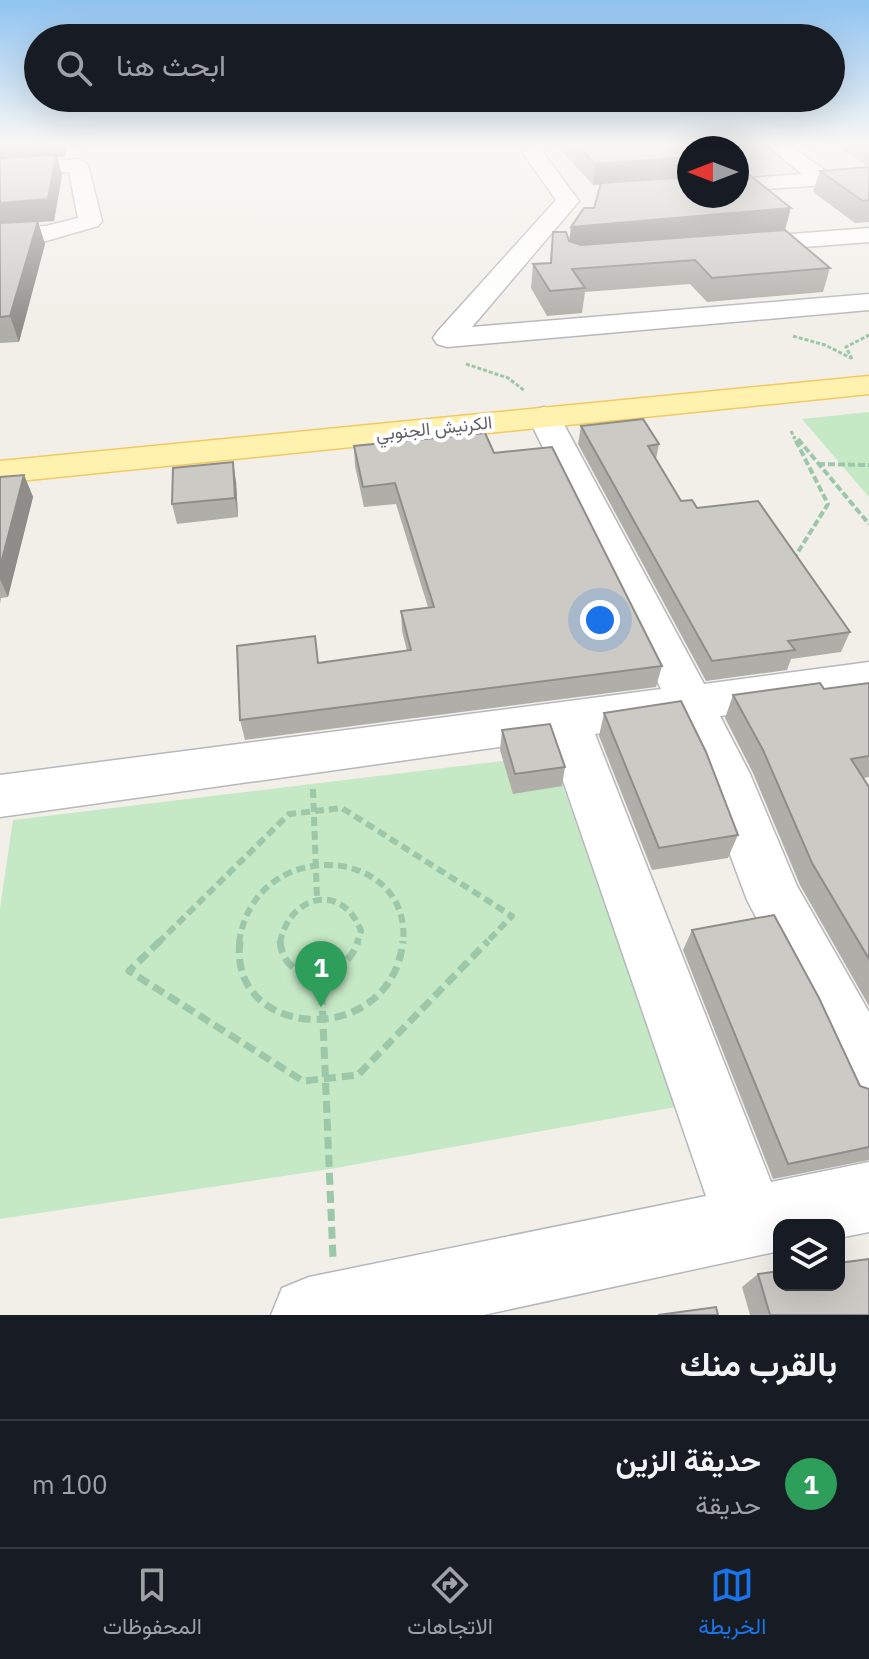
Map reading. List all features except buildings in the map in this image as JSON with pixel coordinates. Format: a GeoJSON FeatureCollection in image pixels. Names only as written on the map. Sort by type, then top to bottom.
{"type":"FeatureCollection","features":[{"type":"Feature","properties":{"kind":"main road","name":"الكرنيش الجنوبي"},"geometry":{"type":"LineString","coordinates":[[0,472],[761,396],[860,371]]}},
{"type":"Feature","properties":{"kind":"street"},"geometry":{"type":"LineString","coordinates":[[0,236],[39,236],[90,221],[86,204]]}},
{"type":"Feature","properties":{"kind":"street"},"geometry":{"type":"LineString","coordinates":[[447,338],[565,204]]}},
{"type":"Feature","properties":{"kind":"street"},"geometry":{"type":"LineString","coordinates":[[798,220],[845,259]]}},
{"type":"Feature","properties":{"kind":"street"},"geometry":{"type":"LineString","coordinates":[[719,247],[869,235]]}},
{"type":"Feature","properties":{"kind":"street"},"geometry":{"type":"LineString","coordinates":[[447,338],[869,302]]}},
{"type":"Feature","properties":{"kind":"street"},"geometry":{"type":"LineString","coordinates":[[544,417],[691,703],[725,774],[775,900],[829,995],[869,1079]]}},
{"type":"Feature","properties":{"kind":"street"},"geometry":{"type":"LineString","coordinates":[[0,796],[869,679]]}},
{"type":"Feature","properties":{"kind":"street"},"geometry":{"type":"LineString","coordinates":[[566,720],[751,1223]]}},
{"type":"Feature","properties":{"kind":"street"},"geometry":{"type":"LineString","coordinates":[[322,1312],[869,1197]]}},
{"type":"Feature","properties":{"kind":"path"},"geometry":{"type":"LineString","coordinates":[[751,312],[768,325],[860,371]]}},
{"type":"Feature","properties":{"kind":"path"},"geometry":{"type":"LineString","coordinates":[[860,371],[846,347],[869,335]]}},
{"type":"Feature","properties":{"kind":"path"},"geometry":{"type":"LineString","coordinates":[[447,338],[438,354],[508,378],[534,398],[544,417]]}},
{"type":"Feature","properties":{"kind":"path"},"geometry":{"type":"LineString","coordinates":[[761,396],[869,524]]}},
{"type":"Feature","properties":{"kind":"path"},"geometry":{"type":"LineString","coordinates":[[789,567],[828,504],[791,431]]}},
{"type":"Feature","properties":{"kind":"path"},"geometry":{"type":"LineString","coordinates":[[818,464],[869,465]]}},
{"type":"Feature","properties":{"kind":"path"},"geometry":{"type":"LineString","coordinates":[[312,754],[317,900]]}},
{"type":"Feature","properties":{"kind":"path"},"geometry":{"type":"LineString","coordinates":[[342,808],[512,916],[358,1075],[303,1081],[129,971],[289,814],[314,811],[342,808]]}},
{"type":"Feature","properties":{"kind":"path"},"geometry":{"type":"LineString","coordinates":[[338,863],[362,870],[382,883],[398,902],[405,925],[404,951],[393,977],[374,1000],[348,1015],[323,1020],[288,1017],[264,1003],[246,983],[238,958],[239,932],[250,908],[266,888],[288,873],[316,864],[338,863]]}},
{"type":"Feature","properties":{"kind":"path"},"geometry":{"type":"LineString","coordinates":[[317,900],[342,903],[351,910],[361,931],[360,943],[346,965],[321,975],[295,969],[285,959],[280,935],[285,922],[304,904],[317,900]]}},
{"type":"Feature","properties":{"kind":"path"},"geometry":{"type":"LineString","coordinates":[[321,975],[326,1078],[322,1312]]}},
{"type":"Feature","properties":{"kind":"green space"},"geometry":{"type":"Polygon","coordinates":[[[869,412],[869,497],[802,419],[869,412]]]}},
{"type":"Feature","properties":{"kind":"green space"},"geometry":{"type":"Polygon","coordinates":[[[552,755],[676,1107],[330,1169],[0,1219],[0,908],[13,820],[552,755]]]}},
{"type":"Feature","properties":{"kind":"place","name":"حديقة الزين"},"geometry":{"type":"Point","coordinates":[321,1007]}}]}
